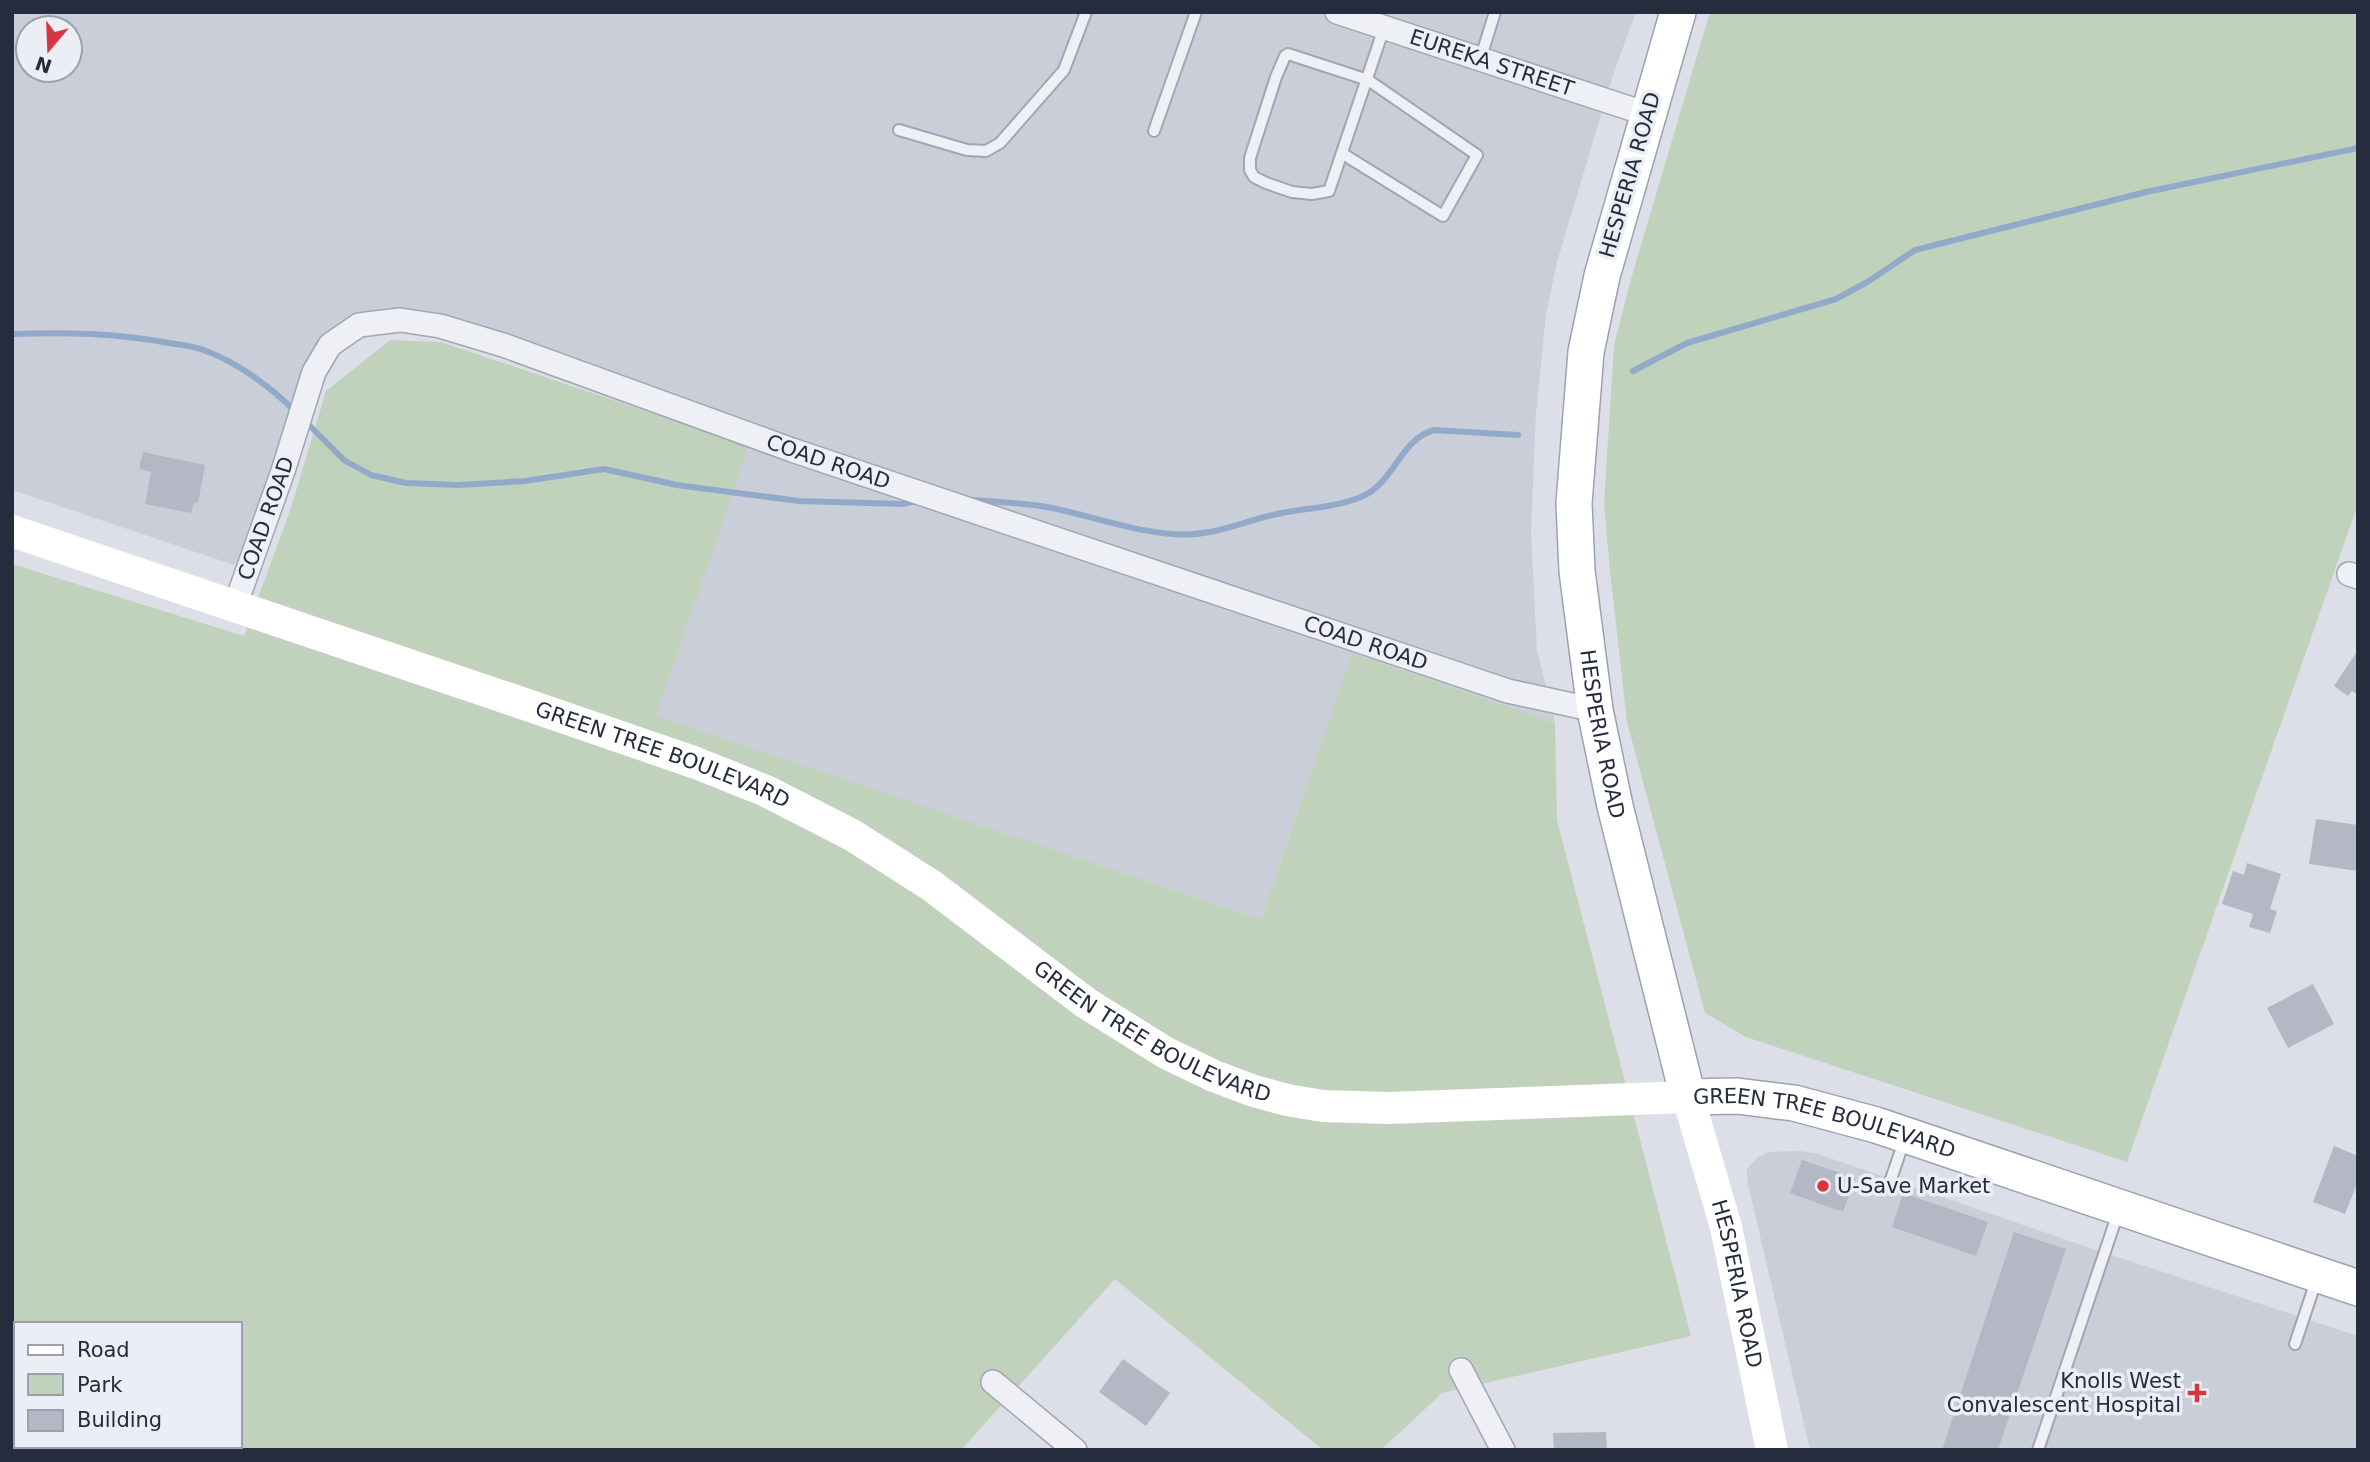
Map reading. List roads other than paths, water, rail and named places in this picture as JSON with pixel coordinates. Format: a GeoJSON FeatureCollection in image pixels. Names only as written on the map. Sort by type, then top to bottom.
{"type":"FeatureCollection","features":[{"type":"Feature","properties":{"kind":"main road","name":"HESPERIA ROAD"},"geometry":{"type":"LineString","coordinates":[[1678,12],[1602,276],[1586,352],[1574,503],[1577,572],[1595,710],[1615,806],[1688,1097],[1726,1227],[1772,1450]]}},
{"type":"Feature","properties":{"kind":"main road","name":"GREEN TREE BOULEVARD"},"geometry":{"type":"LineString","coordinates":[[12,531],[696,763],[766,791],[852,835],[932,886],[1086,1003],[1166,1053],[1251,1090],[1323,1106],[1388,1108],[1737,1096],[1794,1103],[1906,1135],[2358,1288]]}},
{"type":"Feature","properties":{"kind":"street","name":"EUREKA STREET"},"geometry":{"type":"LineString","coordinates":[[1337,12],[1370,20],[1480,60],[1647,114]]}},
{"type":"Feature","properties":{"kind":"street","name":"COAD ROAD"},"geometry":{"type":"LineString","coordinates":[[235,606],[283,471],[314,372],[324,354],[330,345],[359,325],[400,320],[440,327],[503,345],[792,450],[1508,691],[1595,710]]}},
{"type":"Feature","properties":{"kind":"street"},"geometry":{"type":"LineString","coordinates":[[1461,1370],[1503,1450]]}},
{"type":"Feature","properties":{"kind":"street"},"geometry":{"type":"LineString","coordinates":[[993,1382],[1075,1450]]}},
{"type":"Feature","properties":{"kind":"lane"},"geometry":{"type":"LineString","coordinates":[[899,130],[967,150],[986,150],[1000,144],[1065,70],[1086,12]]}},
{"type":"Feature","properties":{"kind":"lane"},"geometry":{"type":"LineString","coordinates":[[1154,131],[1196,12]]}},
{"type":"Feature","properties":{"kind":"lane"},"geometry":{"type":"LineString","coordinates":[[1480,60],[1495,12]]}},
{"type":"Feature","properties":{"kind":"lane"},"geometry":{"type":"LineString","coordinates":[[1342,154],[1443,215],[1477,155],[1368,80],[1294,55],[1285,56],[1276,77],[1250,158],[1250,170],[1255,177],[1292,192],[1312,194],[1329,191],[1342,154],[1368,80],[1370,20]]}},
{"type":"Feature","properties":{"kind":"lane"},"geometry":{"type":"LineString","coordinates":[[1889,1185],[1906,1135]]}},
{"type":"Feature","properties":{"kind":"lane"},"geometry":{"type":"LineString","coordinates":[[2038,1450],[2119,1208]]}},
{"type":"Feature","properties":{"kind":"lane"},"geometry":{"type":"LineString","coordinates":[[2295,1344],[2318,1275]]}},
{"type":"Feature","properties":{"kind":"waterway"},"geometry":{"type":"LineString","coordinates":[[1633,371],[1687,343],[1836,299],[1915,250],[2146,192],[2358,148]]}},
{"type":"Feature","properties":{"kind":"waterway"},"geometry":{"type":"LineString","coordinates":[[12,334],[110,335],[197,348],[243,369],[265,384],[295,411]]}},
{"type":"Feature","properties":{"kind":"waterway"},"geometry":{"type":"LineString","coordinates":[[305,421],[344,460],[371,475],[406,483],[459,485],[525,481],[604,469],[677,485],[799,501],[902,504],[917,501]]}},
{"type":"Feature","properties":{"kind":"waterway"},"geometry":{"type":"LineString","coordinates":[[973,500],[1047,507],[1125,526],[1188,535],[1361,497],[1381,482],[1412,443],[1434,430],[1518,435]]}},
{"type":"Feature","properties":{"kind":"place","name":"U-Save Market"},"geometry":{"type":"Point","coordinates":[1823,1186]}},
{"type":"Feature","properties":{"kind":"place","name":"Knolls West Convalescent Hospital"},"geometry":{"type":"Point","coordinates":[2197,1393]}}]}
